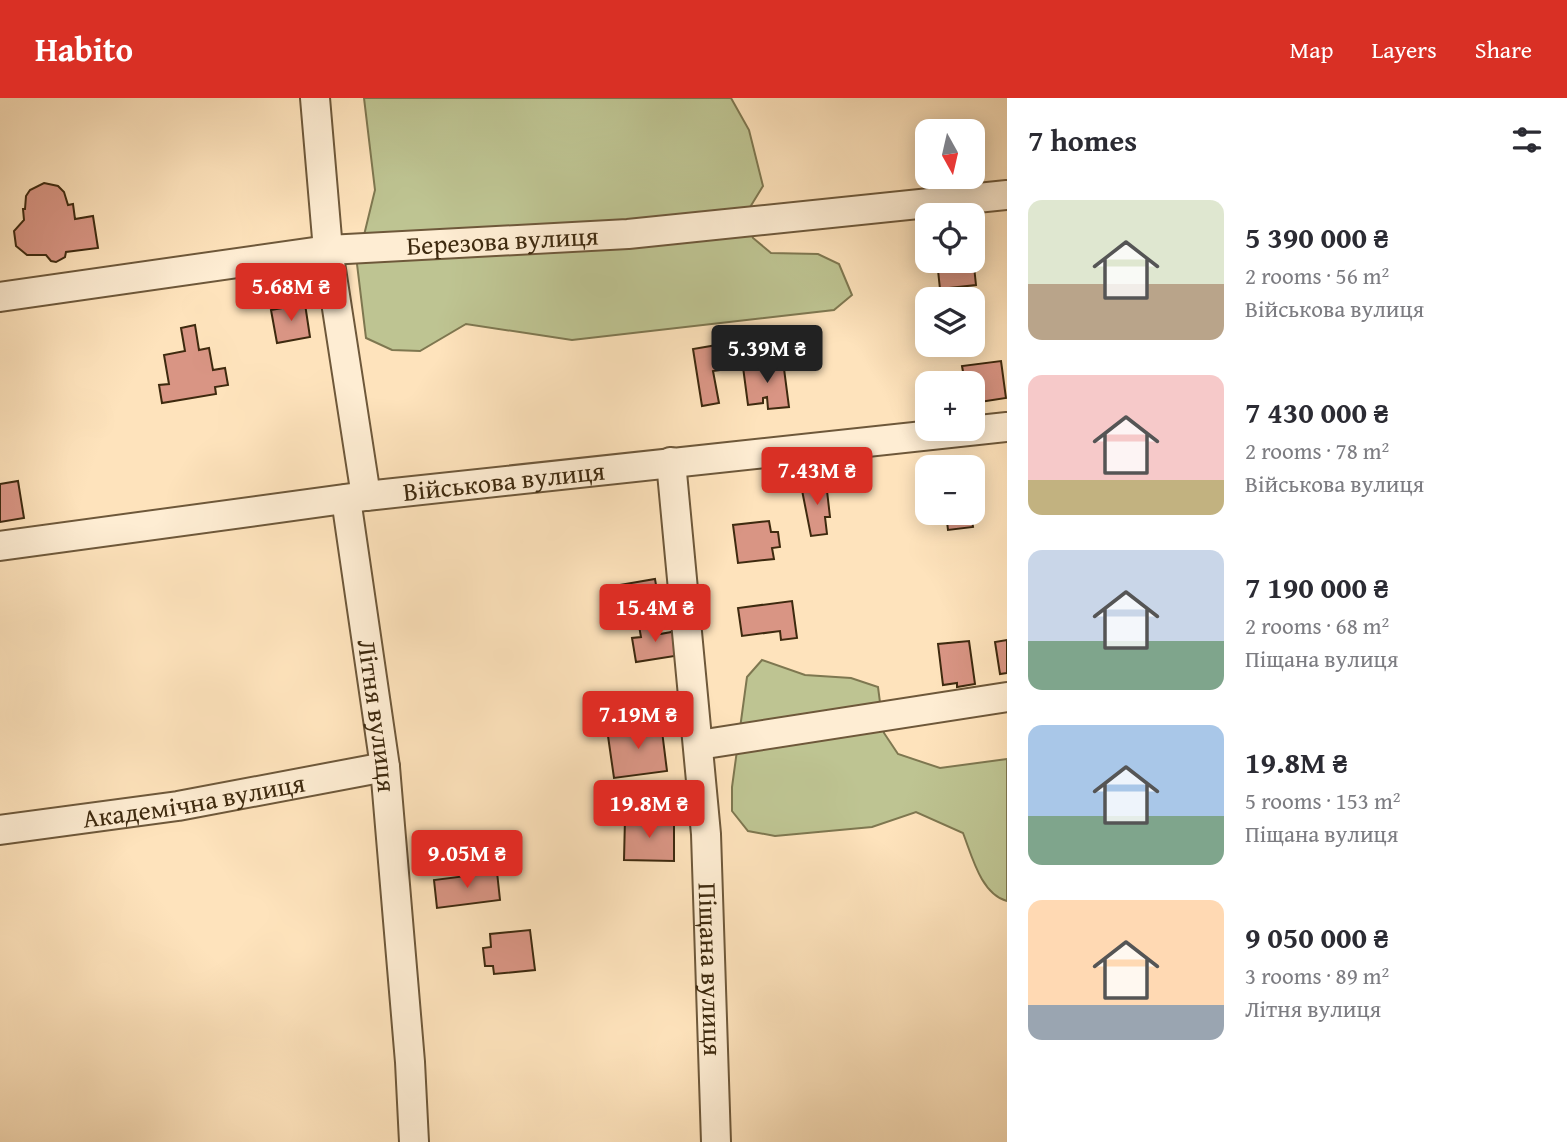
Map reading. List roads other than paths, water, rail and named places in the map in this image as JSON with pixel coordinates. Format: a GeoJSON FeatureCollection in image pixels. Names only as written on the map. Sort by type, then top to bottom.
{"type":"FeatureCollection","features":[{"type":"Feature","properties":{"kind":"street","name":"Літня вулиця"},"geometry":{"type":"LineString","coordinates":[[315,98],[328,250],[385,767],[401,946],[414,1142]]}},
{"type":"Feature","properties":{"kind":"street","name":"Березова вулиця"},"geometry":{"type":"LineString","coordinates":[[0,297],[328,250],[628,234],[1007,195]]}},
{"type":"Feature","properties":{"kind":"street","name":"Військова вулиця"},"geometry":{"type":"LineString","coordinates":[[0,546],[356,497],[1007,427]]}},
{"type":"Feature","properties":{"kind":"street","name":"Піщана вулиця"},"geometry":{"type":"LineString","coordinates":[[671,462],[706,834],[716,1142]]}},
{"type":"Feature","properties":{"kind":"street"},"geometry":{"type":"LineString","coordinates":[[699,745],[1007,697]]}},
{"type":"Feature","properties":{"kind":"street","name":"Академічна вулиця"},"geometry":{"type":"LineString","coordinates":[[0,830],[178,806],[385,767]]}}]}
